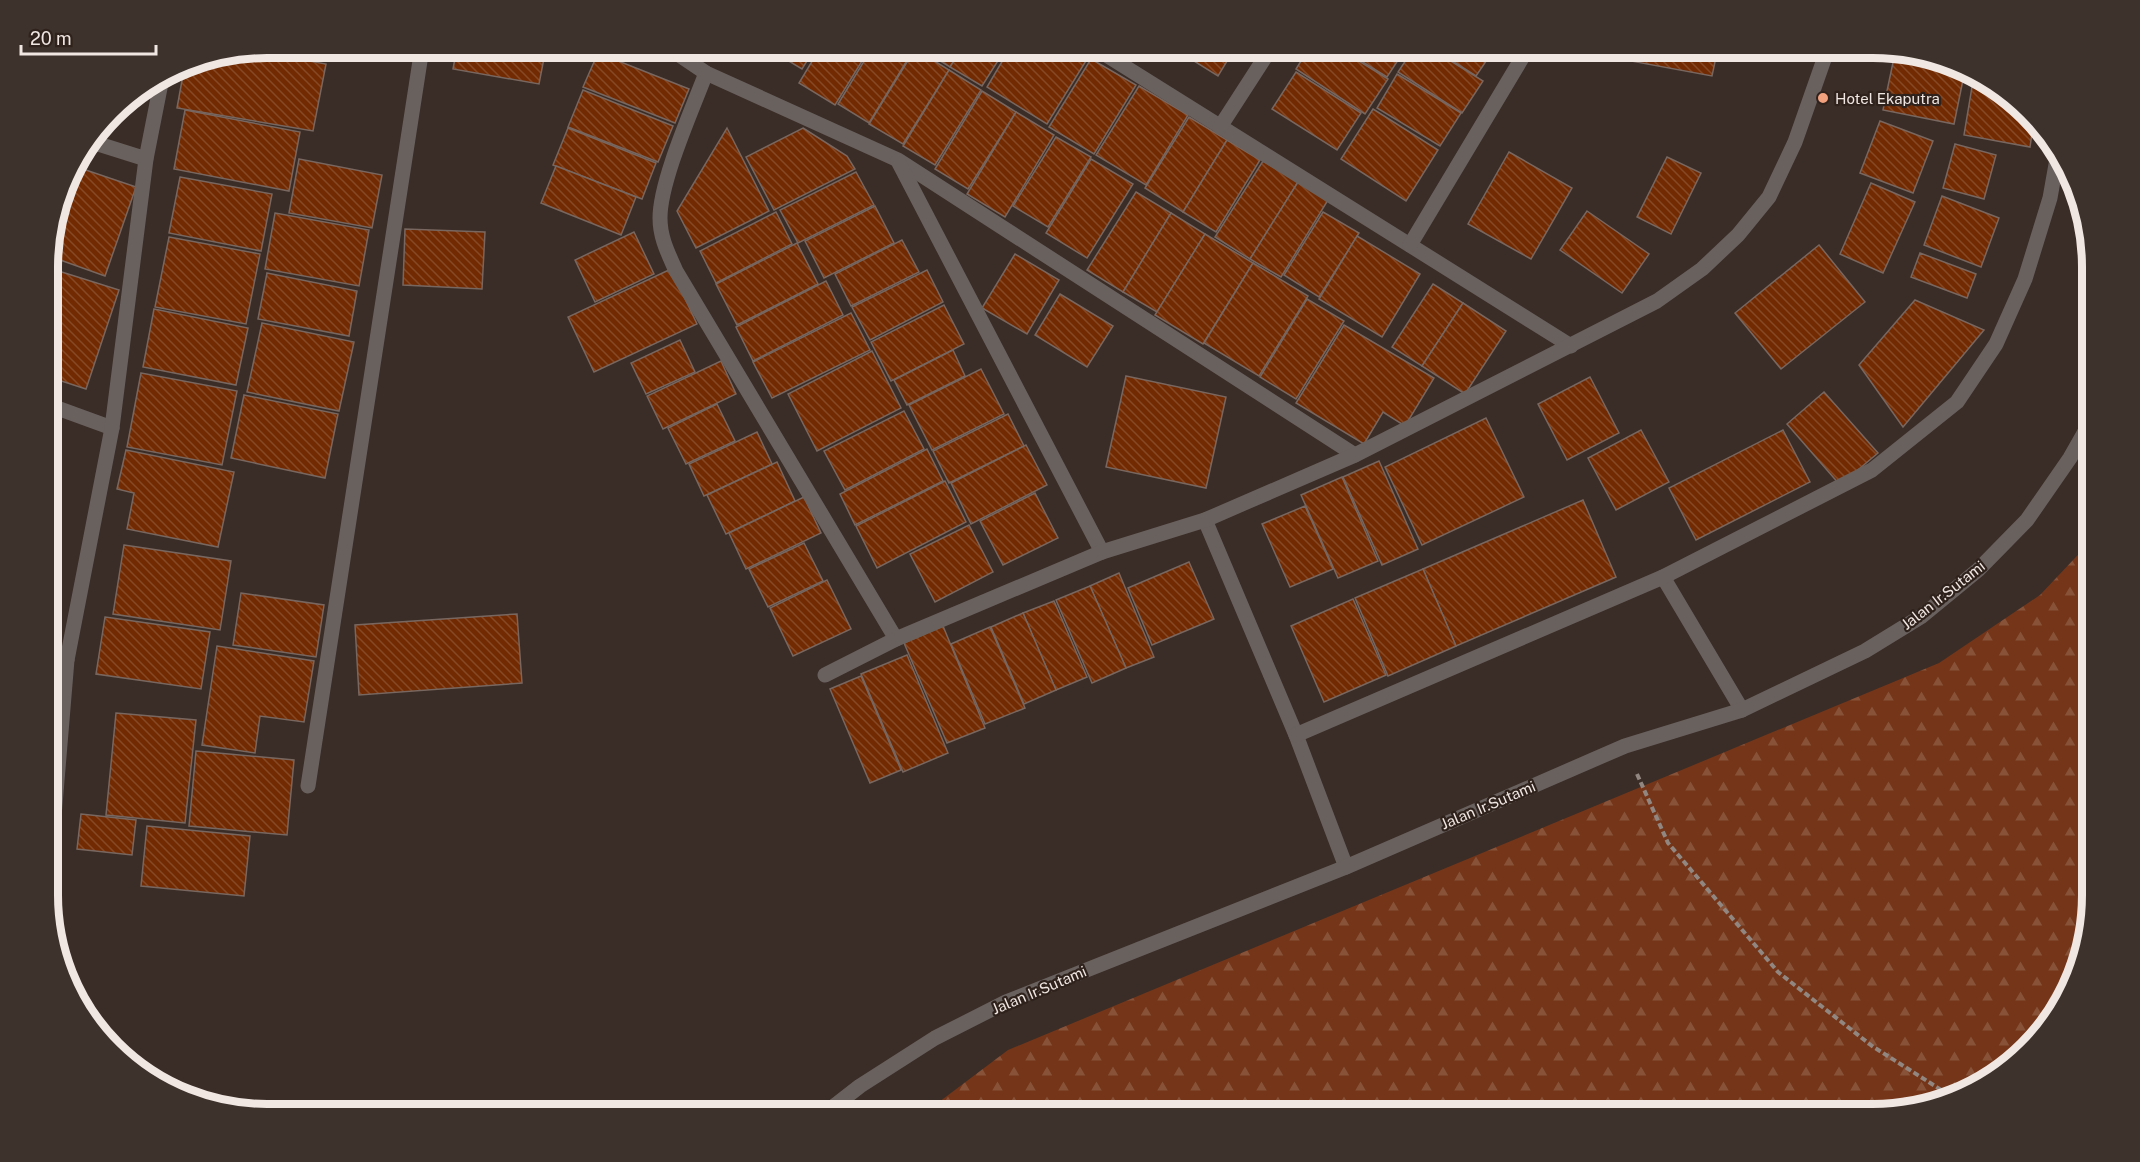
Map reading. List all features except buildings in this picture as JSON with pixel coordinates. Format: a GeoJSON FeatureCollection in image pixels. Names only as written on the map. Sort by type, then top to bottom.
{"type":"FeatureCollection","features":[{"type":"Feature","properties":{"kind":"street"},"geometry":{"type":"LineString","coordinates":[[308,786],[420,58]]}},
{"type":"Feature","properties":{"kind":"street"},"geometry":{"type":"LineString","coordinates":[[684,58],[706,73],[898,160],[1355,455]]}},
{"type":"Feature","properties":{"kind":"street"},"geometry":{"type":"LineString","coordinates":[[1111,58],[1571,346]]}},
{"type":"Feature","properties":{"kind":"street"},"geometry":{"type":"LineString","coordinates":[[1220,127],[1265,58]]}},
{"type":"Feature","properties":{"kind":"street"},"geometry":{"type":"LineString","coordinates":[[1410,245],[1522,58]]}},
{"type":"Feature","properties":{"kind":"street"},"geometry":{"type":"LineString","coordinates":[[825,675],[896,639],[1102,552],[1205,520],[1355,455],[1657,300],[1702,269],[1738,235],[1769,197],[1795,142],[1824,58]]}},
{"type":"Feature","properties":{"kind":"street"},"geometry":{"type":"LineString","coordinates":[[706,73],[664,189],[660,218],[663,244],[676,271],[896,639]]}},
{"type":"Feature","properties":{"kind":"street"},"geometry":{"type":"LineString","coordinates":[[58,766],[67,660],[112,428],[146,159],[160,89]]}},
{"type":"Feature","properties":{"kind":"street"},"geometry":{"type":"LineString","coordinates":[[99,144],[146,159]]}},
{"type":"Feature","properties":{"kind":"street"},"geometry":{"type":"LineString","coordinates":[[898,160],[1102,552]]}},
{"type":"Feature","properties":{"kind":"street"},"geometry":{"type":"LineString","coordinates":[[1296,735],[1663,577],[1872,470],[1957,402],[1996,344],[2025,279],[2050,198],[2055,167]]}},
{"type":"Feature","properties":{"kind":"street"},"geometry":{"type":"LineString","coordinates":[[59,409],[112,428]]}},
{"type":"Feature","properties":{"kind":"street","name":"Jalan Ir.Sutami"},"geometry":{"type":"LineString","coordinates":[[837,1104],[860,1086],[935,1038],[1006,1002],[1346,867],[1624,746],[1742,710],[1864,651],[1922,616],[1978,570],[2027,520],[2082,437]]}},
{"type":"Feature","properties":{"kind":"street"},"geometry":{"type":"LineString","coordinates":[[1205,520],[1296,735],[1346,867]]}},
{"type":"Feature","properties":{"kind":"street"},"geometry":{"type":"LineString","coordinates":[[1663,577],[1742,710]]}},
{"type":"Feature","properties":{"kind":"street"},"geometry":{"type":"LineString","coordinates":[[58,657],[67,660]]}},
{"type":"Feature","properties":{"kind":"path"},"geometry":{"type":"LineString","coordinates":[[1624,746],[1668,843],[1778,972],[1872,1046],[1943,1091]]}},
{"type":"Feature","properties":{"kind":"green space"},"geometry":{"type":"Polygon","coordinates":[[[2082,551],[2082,894],[2080,922],[2070,962],[2060,987],[2046,1011],[2030,1032],[2010,1052],[1965,1082],[1940,1092],[1886,1103],[937,1104],[1008,1050],[1939,663],[2040,595],[2082,551]]]}},
{"type":"Feature","properties":{"kind":"place","name":"Hotel Ekaputra"},"geometry":{"type":"Point","coordinates":[1823,98]}}]}
